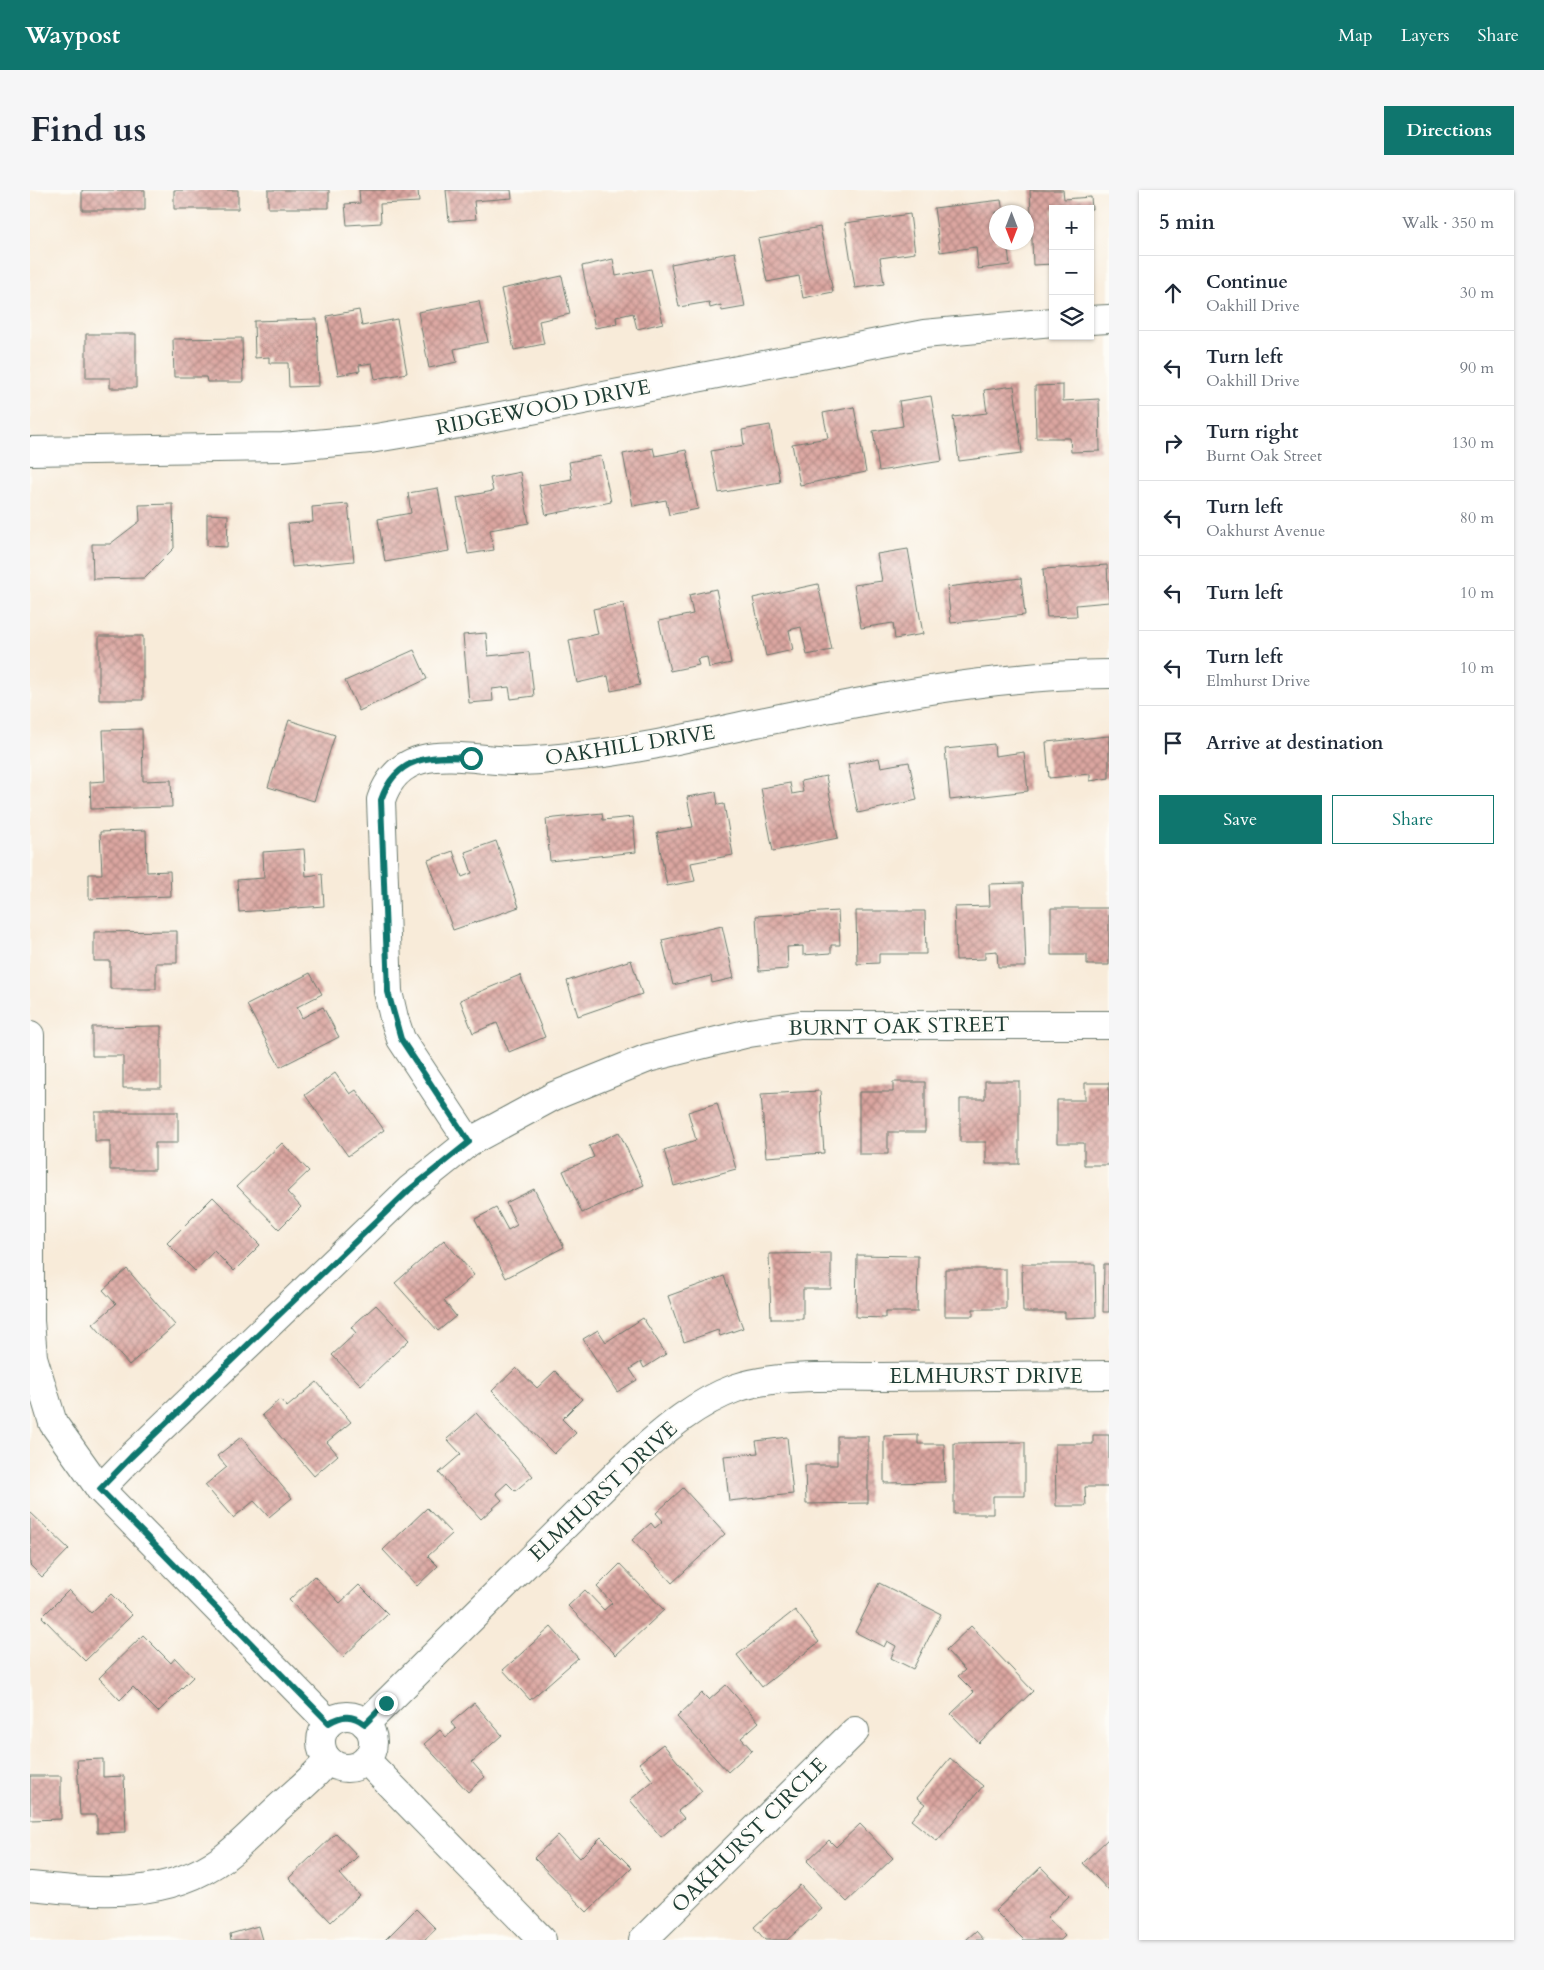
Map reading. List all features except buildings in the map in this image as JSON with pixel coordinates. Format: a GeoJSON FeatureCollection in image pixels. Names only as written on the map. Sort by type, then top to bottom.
{"type":"FeatureCollection","features":[{"type":"Feature","properties":{"kind":"street"},"geometry":{"type":"LineString","coordinates":[[1094,320],[1109,320]]}},
{"type":"Feature","properties":{"kind":"street","name":"RIDGEWOOD DRIVE"},"geometry":{"type":"LineString","coordinates":[[30,451],[282,447],[370,439],[459,424],[924,334],[1049,322]]}},
{"type":"Feature","properties":{"kind":"street","name":"OAKHILL DRIVE"},"geometry":{"type":"LineString","coordinates":[[469,1142],[401,1039],[388,992],[381,800],[386,784],[401,769],[418,760],[438,756],[516,761],[592,755],[915,692],[1011,681],[1109,674]]}},
{"type":"Feature","properties":{"kind":"street","name":"BURNT OAK STREET"},"geometry":{"type":"LineString","coordinates":[[100,1489],[409,1190],[469,1142],[554,1096],[648,1058],[748,1033],[800,1025],[1109,1025]]}},
{"type":"Feature","properties":{"kind":"street"},"geometry":{"type":"LineString","coordinates":[[30,1035],[30,1321],[33,1358],[53,1423],[100,1489],[329,1723]]}},
{"type":"Feature","properties":{"kind":"street","name":"ELMHURST DRIVE"},"geometry":{"type":"LineString","coordinates":[[365,1724],[633,1458],[676,1420],[711,1398],[738,1387],[786,1380],[849,1377],[1109,1375]]}},
{"type":"Feature","properties":{"kind":"street"},"geometry":{"type":"LineString","coordinates":[[347,1716],[357,1718],[365,1724],[372,1732],[373,1743],[371,1752],[366,1760],[357,1766],[347,1768],[336,1766],[328,1760],[320,1742],[323,1732],[329,1723],[347,1716]]}},
{"type":"Feature","properties":{"kind":"street","name":"OAKHURST CIRCLE"},"geometry":{"type":"LineString","coordinates":[[643,1940],[854,1731]]}},
{"type":"Feature","properties":{"kind":"street"},"geometry":{"type":"LineString","coordinates":[[30,1886],[115,1892],[166,1886],[224,1858],[328,1760]]}},
{"type":"Feature","properties":{"kind":"street"},"geometry":{"type":"LineString","coordinates":[[366,1760],[542,1940]]}},
{"type":"Feature","properties":{"kind":"route"},"geometry":{"type":"LineString","coordinates":[[386,1703],[365,1724],[357,1718],[347,1716],[337,1718],[329,1723],[100,1489],[409,1190],[469,1142],[401,1039],[394,1018],[388,992],[381,800],[386,784],[401,769],[418,760],[438,756],[471,758]]}}]}
